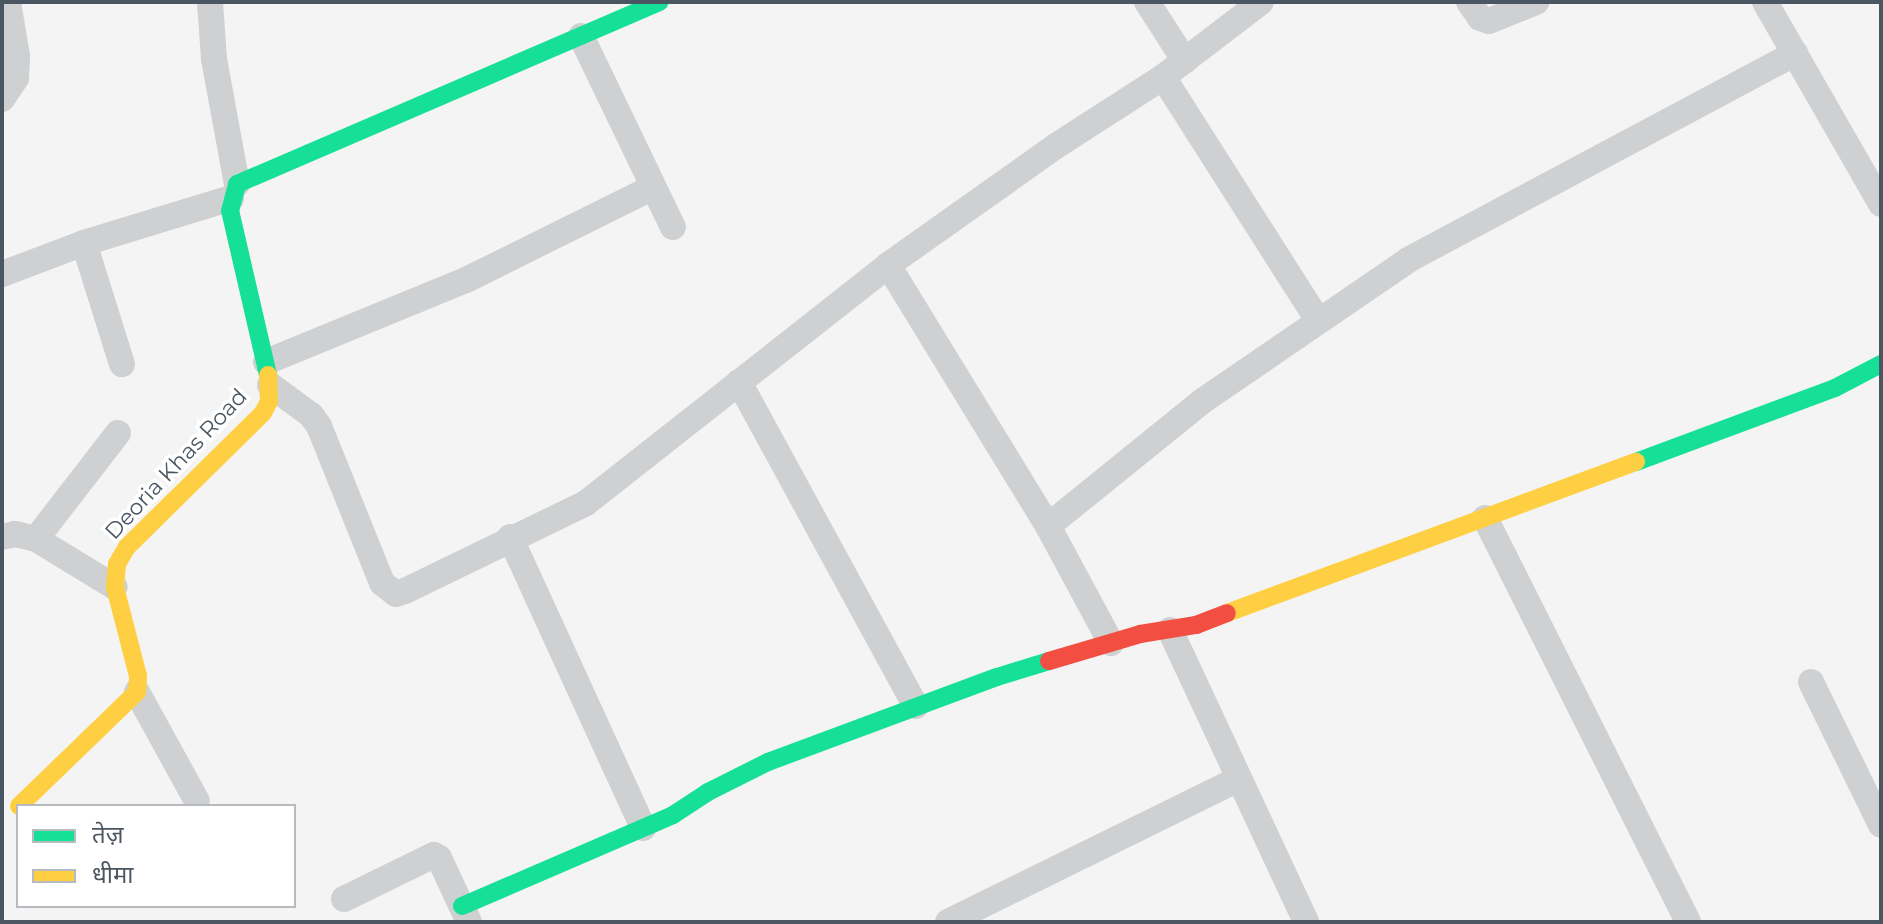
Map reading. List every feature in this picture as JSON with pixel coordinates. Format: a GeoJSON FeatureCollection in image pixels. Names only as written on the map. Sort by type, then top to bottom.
{"type":"FeatureCollection","features":[{"type":"Feature","properties":{"kind":"street"},"geometry":{"type":"LineString","coordinates":[[2,99],[16,78],[17,56],[8,2]]}},
{"type":"Feature","properties":{"kind":"street"},"geometry":{"type":"LineString","coordinates":[[210,2],[214,59],[234,191],[230,211],[268,374],[319,426],[388,591],[396,594],[586,503],[888,265],[1056,146],[1163,77],[1261,2]]}},
{"type":"Feature","properties":{"kind":"street"},"geometry":{"type":"LineString","coordinates":[[2,274],[234,191],[581,36],[616,11],[660,2]]}},
{"type":"Feature","properties":{"kind":"street"},"geometry":{"type":"LineString","coordinates":[[1147,2],[1185,61]]}},
{"type":"Feature","properties":{"kind":"street"},"geometry":{"type":"LineString","coordinates":[[1469,2],[1480,18],[1489,21],[1536,2]]}},
{"type":"Feature","properties":{"kind":"street"},"geometry":{"type":"LineString","coordinates":[[1765,2],[1881,204]]}},
{"type":"Feature","properties":{"kind":"street"},"geometry":{"type":"LineString","coordinates":[[581,36],[673,227]]}},
{"type":"Feature","properties":{"kind":"street"},"geometry":{"type":"LineString","coordinates":[[1048,526],[1201,402],[1317,319],[1474,223],[1795,53]]}},
{"type":"Feature","properties":{"kind":"street"},"geometry":{"type":"LineString","coordinates":[[1163,77],[1317,319]]}},
{"type":"Feature","properties":{"kind":"street"},"geometry":{"type":"LineString","coordinates":[[268,374],[653,187]]}},
{"type":"Feature","properties":{"kind":"street"},"geometry":{"type":"LineString","coordinates":[[84,243],[122,364]]}},
{"type":"Feature","properties":{"kind":"street"},"geometry":{"type":"LineString","coordinates":[[888,265],[1048,526],[1111,643]]}},
{"type":"Feature","properties":{"kind":"street"},"geometry":{"type":"LineString","coordinates":[[344,899],[434,855],[439,858],[466,914],[673,815],[708,792],[768,762],[916,706],[1111,643],[1196,625],[1835,388],[1881,364]]}},
{"type":"Feature","properties":{"kind":"street","name":"Deoria Khas Road"},"geometry":{"type":"LineString","coordinates":[[115,587],[117,564],[127,547],[263,413],[268,374]]}},
{"type":"Feature","properties":{"kind":"street"},"geometry":{"type":"LineString","coordinates":[[739,382],[916,706]]}},
{"type":"Feature","properties":{"kind":"street"},"geometry":{"type":"LineString","coordinates":[[36,539],[118,433]]}},
{"type":"Feature","properties":{"kind":"street"},"geometry":{"type":"LineString","coordinates":[[1485,518],[1688,922]]}},
{"type":"Feature","properties":{"kind":"street"},"geometry":{"type":"LineString","coordinates":[[2,537],[15,534],[36,539],[115,587],[138,676],[137,692],[197,801]]}},
{"type":"Feature","properties":{"kind":"street"},"geometry":{"type":"LineString","coordinates":[[510,537],[643,828]]}},
{"type":"Feature","properties":{"kind":"street"},"geometry":{"type":"LineString","coordinates":[[1170,630],[1306,922]]}},
{"type":"Feature","properties":{"kind":"street"},"geometry":{"type":"LineString","coordinates":[[1811,682],[1881,825]]}},
{"type":"Feature","properties":{"kind":"street"},"geometry":{"type":"LineString","coordinates":[[22,804],[137,692]]}},
{"type":"Feature","properties":{"kind":"street"},"geometry":{"type":"LineString","coordinates":[[948,922],[1239,779]]}},
{"type":"Feature","properties":{"kind":"traffic: fast"},"geometry":{"type":"LineString","coordinates":[[268,375],[230,211],[237,184],[660,2]]}},
{"type":"Feature","properties":{"kind":"traffic: fast"},"geometry":{"type":"LineString","coordinates":[[1636,462],[1835,388],[1881,364]]}},
{"type":"Feature","properties":{"kind":"traffic: fast"},"geometry":{"type":"LineString","coordinates":[[462,906],[673,815],[708,792],[768,762],[997,677],[1049,661]]}},
{"type":"Feature","properties":{"kind":"traffic: slow"},"geometry":{"type":"LineString","coordinates":[[21,804],[137,692],[138,676],[115,587],[117,564],[127,547],[263,413],[269,401],[268,375]]}},
{"type":"Feature","properties":{"kind":"traffic: slow"},"geometry":{"type":"LineString","coordinates":[[1227,613],[1636,462]]}},
{"type":"Feature","properties":{"kind":"traffic: jam"},"geometry":{"type":"LineString","coordinates":[[1049,661],[1140,634],[1196,625],[1227,613]]}}]}
